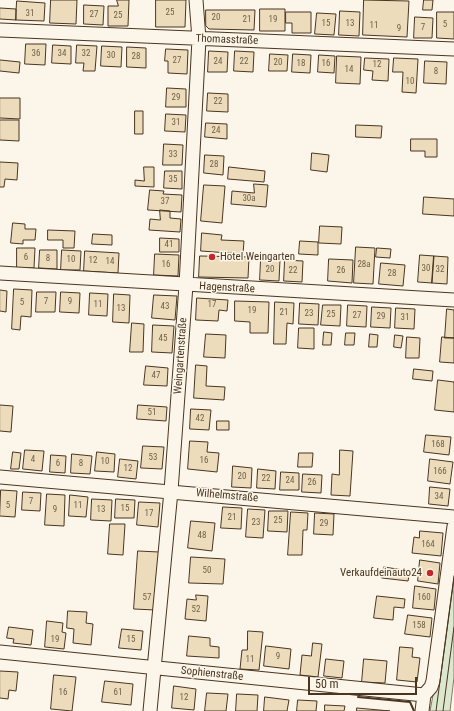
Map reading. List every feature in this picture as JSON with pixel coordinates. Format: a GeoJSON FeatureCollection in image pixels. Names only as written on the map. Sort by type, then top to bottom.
{"type":"FeatureCollection","features":[{"type":"Feature","properties":{"kind":"street","name":"Weingartenstraße"},"geometry":{"type":"LineString","coordinates":[[150,711],[171,491],[186,285],[199,39],[196,0]]}},
{"type":"Feature","properties":{"kind":"street","name":"Thomasstraße"},"geometry":{"type":"LineString","coordinates":[[0,30],[454,49]]}},
{"type":"Feature","properties":{"kind":"street","name":"Hagenstraße"},"geometry":{"type":"LineString","coordinates":[[0,273],[454,300]]}},
{"type":"Feature","properties":{"kind":"street","name":"Wilhelmstraße"},"geometry":{"type":"LineString","coordinates":[[0,477],[454,517]]}},
{"type":"Feature","properties":{"kind":"street"},"geometry":{"type":"LineString","coordinates":[[422,711],[424,695],[431,687],[433,681],[454,526]]}},
{"type":"Feature","properties":{"kind":"street","name":"Sophienstraße"},"geometry":{"type":"LineString","coordinates":[[0,652],[424,695]]}},
{"type":"Feature","properties":{"kind":"green space"},"geometry":{"type":"Polygon","coordinates":[[[454,551],[454,677],[450,711],[430,711],[435,685],[454,551]]]}},
{"type":"Feature","properties":{"kind":"building"},"geometry":{"type":"Polygon","coordinates":[[[51,0],[77,0],[76,24],[50,23],[51,0]]]}},
{"type":"Feature","properties":{"kind":"building"},"geometry":{"type":"Polygon","coordinates":[[[117,0],[129,0],[128,26],[108,26],[108,6],[118,6],[117,0]]]}},
{"type":"Feature","properties":{"kind":"building"},"geometry":{"type":"Polygon","coordinates":[[[156,0],[186,0],[185,27],[156,27],[156,0]]]}},
{"type":"Feature","properties":{"kind":"building"},"geometry":{"type":"Polygon","coordinates":[[[364,0],[409,1],[407,37],[363,35],[364,0]]]}},
{"type":"Feature","properties":{"kind":"building"},"geometry":{"type":"Polygon","coordinates":[[[424,0],[433,0],[432,10],[423,10],[424,0]]]}},
{"type":"Feature","properties":{"kind":"building"},"geometry":{"type":"Polygon","coordinates":[[[17,1],[45,3],[44,21],[16,20],[17,1]]]}},
{"type":"Feature","properties":{"kind":"building"},"geometry":{"type":"Polygon","coordinates":[[[84,5],[104,6],[103,25],[84,24],[84,5]]]}},
{"type":"Feature","properties":{"kind":"building"},"geometry":{"type":"Polygon","coordinates":[[[0,8],[16,9],[16,20],[0,19],[0,8]]]}},
{"type":"Feature","properties":{"kind":"building"},"geometry":{"type":"Polygon","coordinates":[[[260,9],[285,9],[285,31],[260,31],[260,9]]]}},
{"type":"Feature","properties":{"kind":"building"},"geometry":{"type":"Polygon","coordinates":[[[206,10],[255,10],[254,30],[209,29],[206,26],[206,10]]]}},
{"type":"Feature","properties":{"kind":"building"},"geometry":{"type":"Polygon","coordinates":[[[340,11],[360,12],[359,36],[339,35],[340,11]]]}},
{"type":"Feature","properties":{"kind":"building"},"geometry":{"type":"Polygon","coordinates":[[[286,12],[311,12],[311,33],[292,33],[292,23],[286,23],[286,12]]]}},
{"type":"Feature","properties":{"kind":"building"},"geometry":{"type":"Polygon","coordinates":[[[437,12],[454,12],[454,39],[437,38],[437,12]]]}},
{"type":"Feature","properties":{"kind":"building"},"geometry":{"type":"Polygon","coordinates":[[[317,13],[336,14],[334,35],[315,34],[317,13]]]}},
{"type":"Feature","properties":{"kind":"building"},"geometry":{"type":"Polygon","coordinates":[[[415,17],[433,18],[432,38],[414,38],[415,17]]]}},
{"type":"Feature","properties":{"kind":"building"},"geometry":{"type":"Polygon","coordinates":[[[26,44],[46,44],[45,65],[25,64],[26,44]]]}},
{"type":"Feature","properties":{"kind":"building"},"geometry":{"type":"Polygon","coordinates":[[[53,45],[71,46],[71,64],[52,63],[53,45]]]}},
{"type":"Feature","properties":{"kind":"building"},"geometry":{"type":"Polygon","coordinates":[[[77,45],[97,46],[95,71],[83,71],[84,63],[76,63],[77,45]]]}},
{"type":"Feature","properties":{"kind":"building"},"geometry":{"type":"Polygon","coordinates":[[[102,46],[122,47],[121,67],[101,66],[102,46]]]}},
{"type":"Feature","properties":{"kind":"building"},"geometry":{"type":"Polygon","coordinates":[[[127,47],[146,48],[146,68],[127,67],[127,47]]]}},
{"type":"Feature","properties":{"kind":"building"},"geometry":{"type":"Polygon","coordinates":[[[166,49],[188,50],[187,74],[168,73],[168,61],[165,61],[166,49]]]}},
{"type":"Feature","properties":{"kind":"building"},"geometry":{"type":"Polygon","coordinates":[[[209,51],[228,52],[227,72],[208,72],[209,51]]]}},
{"type":"Feature","properties":{"kind":"building"},"geometry":{"type":"Polygon","coordinates":[[[235,51],[254,52],[253,72],[234,71],[235,51]]]}},
{"type":"Feature","properties":{"kind":"building"},"geometry":{"type":"Polygon","coordinates":[[[270,54],[288,55],[287,71],[269,71],[270,54]]]}},
{"type":"Feature","properties":{"kind":"building"},"geometry":{"type":"Polygon","coordinates":[[[293,54],[311,55],[310,73],[292,72],[293,54]]]}},
{"type":"Feature","properties":{"kind":"building"},"geometry":{"type":"Polygon","coordinates":[[[319,55],[335,56],[334,73],[318,72],[319,55]]]}},
{"type":"Feature","properties":{"kind":"building"},"geometry":{"type":"Polygon","coordinates":[[[337,56],[361,57],[360,84],[336,83],[337,56]]]}},
{"type":"Feature","properties":{"kind":"building"},"geometry":{"type":"Polygon","coordinates":[[[365,58],[389,59],[388,81],[372,80],[373,71],[364,70],[365,58]]]}},
{"type":"Feature","properties":{"kind":"building"},"geometry":{"type":"Polygon","coordinates":[[[394,58],[418,59],[416,93],[402,92],[403,72],[393,72],[394,58]]]}},
{"type":"Feature","properties":{"kind":"building"},"geometry":{"type":"Polygon","coordinates":[[[0,60],[20,62],[19,73],[0,71],[0,60]]]}},
{"type":"Feature","properties":{"kind":"building"},"geometry":{"type":"Polygon","coordinates":[[[425,61],[447,62],[446,84],[424,83],[425,61]]]}},
{"type":"Feature","properties":{"kind":"building"},"geometry":{"type":"Polygon","coordinates":[[[167,88],[186,89],[186,107],[166,107],[167,88]]]}},
{"type":"Feature","properties":{"kind":"building"},"geometry":{"type":"Polygon","coordinates":[[[208,93],[228,94],[228,112],[207,111],[208,93]]]}},
{"type":"Feature","properties":{"kind":"building"},"geometry":{"type":"Polygon","coordinates":[[[0,98],[20,98],[20,119],[0,118],[0,98]]]}},
{"type":"Feature","properties":{"kind":"building"},"geometry":{"type":"Polygon","coordinates":[[[135,111],[143,111],[143,134],[135,134],[135,111]]]}},
{"type":"Feature","properties":{"kind":"building"},"geometry":{"type":"Polygon","coordinates":[[[166,114],[186,115],[185,132],[165,131],[166,114]]]}},
{"type":"Feature","properties":{"kind":"building"},"geometry":{"type":"Polygon","coordinates":[[[0,120],[19,120],[19,141],[0,140],[0,120]]]}},
{"type":"Feature","properties":{"kind":"building"},"geometry":{"type":"Polygon","coordinates":[[[206,123],[227,124],[227,139],[205,137],[206,123]]]}},
{"type":"Feature","properties":{"kind":"building"},"geometry":{"type":"Polygon","coordinates":[[[356,125],[382,126],[381,138],[356,137],[356,125]]]}},
{"type":"Feature","properties":{"kind":"building"},"geometry":{"type":"Polygon","coordinates":[[[411,139],[437,139],[437,157],[425,157],[425,151],[411,151],[411,139]]]}},
{"type":"Feature","properties":{"kind":"building"},"geometry":{"type":"Polygon","coordinates":[[[164,144],[183,145],[182,165],[163,165],[164,144]]]}},
{"type":"Feature","properties":{"kind":"building"},"geometry":{"type":"Polygon","coordinates":[[[312,153],[329,155],[327,172],[311,170],[312,153]]]}},
{"type":"Feature","properties":{"kind":"building"},"geometry":{"type":"Polygon","coordinates":[[[205,155],[224,156],[223,175],[204,173],[205,155]]]}},
{"type":"Feature","properties":{"kind":"building"},"geometry":{"type":"Polygon","coordinates":[[[0,162],[18,163],[17,180],[5,179],[4,187],[0,187],[0,162]]]}},
{"type":"Feature","properties":{"kind":"building"},"geometry":{"type":"Polygon","coordinates":[[[144,167],[154,167],[154,187],[135,186],[135,180],[144,181],[144,167]]]}},
{"type":"Feature","properties":{"kind":"building"},"geometry":{"type":"Polygon","coordinates":[[[229,167],[265,171],[264,182],[228,179],[229,167]]]}},
{"type":"Feature","properties":{"kind":"building"},"geometry":{"type":"Polygon","coordinates":[[[165,171],[182,171],[182,189],[164,188],[165,171]]]}},
{"type":"Feature","properties":{"kind":"building"},"geometry":{"type":"Polygon","coordinates":[[[254,184],[268,185],[266,207],[231,204],[232,191],[254,193],[254,184]]]}},
{"type":"Feature","properties":{"kind":"building"},"geometry":{"type":"Polygon","coordinates":[[[204,185],[225,186],[222,223],[201,221],[204,185]]]}},
{"type":"Feature","properties":{"kind":"building"},"geometry":{"type":"Polygon","coordinates":[[[150,190],[164,191],[163,194],[182,195],[181,212],[148,210],[150,190]]]}},
{"type":"Feature","properties":{"kind":"building"},"geometry":{"type":"Polygon","coordinates":[[[424,197],[454,199],[454,216],[423,214],[424,197]]]}},
{"type":"Feature","properties":{"kind":"building"},"geometry":{"type":"Polygon","coordinates":[[[160,210],[170,211],[170,218],[181,219],[180,232],[149,230],[150,219],[160,220],[160,210]]]}},
{"type":"Feature","properties":{"kind":"building"},"geometry":{"type":"Polygon","coordinates":[[[13,223],[25,224],[25,229],[36,229],[35,240],[23,240],[23,244],[11,243],[13,223]]]}},
{"type":"Feature","properties":{"kind":"building"},"geometry":{"type":"Polygon","coordinates":[[[320,226],[342,227],[341,244],[319,243],[320,226]]]}},
{"type":"Feature","properties":{"kind":"building"},"geometry":{"type":"Polygon","coordinates":[[[48,230],[75,231],[74,248],[63,248],[63,240],[48,240],[48,230]]]}},
{"type":"Feature","properties":{"kind":"building"},"geometry":{"type":"Polygon","coordinates":[[[202,233],[222,235],[221,240],[244,241],[243,254],[201,251],[202,233]]]}},
{"type":"Feature","properties":{"kind":"building"},"geometry":{"type":"Polygon","coordinates":[[[93,234],[112,235],[112,245],[92,244],[93,234]]]}},
{"type":"Feature","properties":{"kind":"building"},"geometry":{"type":"Polygon","coordinates":[[[160,238],[179,239],[179,252],[160,252],[160,238]]]}},
{"type":"Feature","properties":{"kind":"building"},"geometry":{"type":"Polygon","coordinates":[[[300,241],[318,242],[318,255],[299,254],[300,241]]]}},
{"type":"Feature","properties":{"kind":"building"},"geometry":{"type":"Polygon","coordinates":[[[356,247],[375,248],[373,284],[354,283],[356,247]]]}},
{"type":"Feature","properties":{"kind":"building"},"geometry":{"type":"Polygon","coordinates":[[[17,248],[35,248],[34,268],[17,268],[17,248]]]}},
{"type":"Feature","properties":{"kind":"building"},"geometry":{"type":"Polygon","coordinates":[[[377,248],[391,249],[390,258],[376,257],[377,248]]]}},
{"type":"Feature","properties":{"kind":"building"},"geometry":{"type":"Polygon","coordinates":[[[40,250],[57,250],[57,269],[39,268],[40,250]]]}},
{"type":"Feature","properties":{"kind":"building"},"geometry":{"type":"Polygon","coordinates":[[[62,250],[81,251],[80,270],[61,270],[62,250]]]}},
{"type":"Feature","properties":{"kind":"building"},"geometry":{"type":"Polygon","coordinates":[[[85,251],[119,253],[118,273],[84,271],[85,251]]]}},
{"type":"Feature","properties":{"kind":"building"},"geometry":{"type":"Polygon","coordinates":[[[155,254],[179,255],[178,276],[154,275],[155,254]]]}},
{"type":"Feature","properties":{"kind":"building"},"geometry":{"type":"Polygon","coordinates":[[[420,255],[434,256],[432,283],[418,282],[420,255]]]}},
{"type":"Feature","properties":{"kind":"building"},"geometry":{"type":"Polygon","coordinates":[[[200,256],[249,257],[248,278],[199,277],[200,256]]]}},
{"type":"Feature","properties":{"kind":"building"},"geometry":{"type":"Polygon","coordinates":[[[434,256],[448,257],[447,284],[432,283],[434,256]]]}},
{"type":"Feature","properties":{"kind":"building"},"geometry":{"type":"Polygon","coordinates":[[[261,259],[280,260],[279,281],[260,280],[261,259]]]}},
{"type":"Feature","properties":{"kind":"building"},"geometry":{"type":"Polygon","coordinates":[[[329,259],[353,260],[352,283],[328,281],[329,259]]]}},
{"type":"Feature","properties":{"kind":"building"},"geometry":{"type":"Polygon","coordinates":[[[285,260],[303,261],[302,282],[284,281],[285,260]]]}},
{"type":"Feature","properties":{"kind":"building"},"geometry":{"type":"Polygon","coordinates":[[[381,263],[405,265],[403,286],[379,284],[381,263]]]}},
{"type":"Feature","properties":{"kind":"building"},"geometry":{"type":"Polygon","coordinates":[[[14,289],[32,290],[31,317],[21,316],[20,330],[12,329],[14,289]]]}},
{"type":"Feature","properties":{"kind":"building"},"geometry":{"type":"Polygon","coordinates":[[[0,290],[7,291],[6,312],[0,311],[0,290]]]}},
{"type":"Feature","properties":{"kind":"building"},"geometry":{"type":"Polygon","coordinates":[[[37,292],[56,292],[55,312],[36,312],[37,292]]]}},
{"type":"Feature","properties":{"kind":"building"},"geometry":{"type":"Polygon","coordinates":[[[61,292],[80,293],[79,313],[60,312],[61,292]]]}},
{"type":"Feature","properties":{"kind":"building"},"geometry":{"type":"Polygon","coordinates":[[[90,293],[108,294],[107,316],[89,315],[90,293]]]}},
{"type":"Feature","properties":{"kind":"building"},"geometry":{"type":"Polygon","coordinates":[[[114,294],[130,295],[129,323],[113,322],[114,294]]]}},
{"type":"Feature","properties":{"kind":"building"},"geometry":{"type":"Polygon","coordinates":[[[154,295],[177,296],[175,320],[152,318],[154,295]]]}},
{"type":"Feature","properties":{"kind":"building"},"geometry":{"type":"Polygon","coordinates":[[[197,298],[228,300],[227,311],[219,310],[218,321],[196,320],[197,298]]]}},
{"type":"Feature","properties":{"kind":"building"},"geometry":{"type":"Polygon","coordinates":[[[235,301],[269,302],[268,333],[250,333],[250,322],[235,321],[235,301]]]}},
{"type":"Feature","properties":{"kind":"building"},"geometry":{"type":"Polygon","coordinates":[[[275,302],[294,303],[293,324],[287,323],[286,344],[274,344],[275,302]]]}},
{"type":"Feature","properties":{"kind":"building"},"geometry":{"type":"Polygon","coordinates":[[[300,303],[319,304],[318,325],[299,324],[300,303]]]}},
{"type":"Feature","properties":{"kind":"building"},"geometry":{"type":"Polygon","coordinates":[[[323,305],[341,305],[340,326],[321,325],[323,305]]]}},
{"type":"Feature","properties":{"kind":"building"},"geometry":{"type":"Polygon","coordinates":[[[348,305],[367,306],[366,327],[347,326],[348,305]]]}},
{"type":"Feature","properties":{"kind":"building"},"geometry":{"type":"Polygon","coordinates":[[[372,307],[391,308],[390,328],[371,327],[372,307]]]}},
{"type":"Feature","properties":{"kind":"building"},"geometry":{"type":"Polygon","coordinates":[[[396,308],[415,309],[414,329],[395,328],[396,308]]]}},
{"type":"Feature","properties":{"kind":"building"},"geometry":{"type":"Polygon","coordinates":[[[447,309],[454,310],[454,338],[445,338],[447,309]]]}},
{"type":"Feature","properties":{"kind":"building"},"geometry":{"type":"Polygon","coordinates":[[[132,323],[144,324],[143,352],[130,352],[132,323]]]}},
{"type":"Feature","properties":{"kind":"building"},"geometry":{"type":"Polygon","coordinates":[[[153,325],[174,326],[172,353],[152,352],[153,325]]]}},
{"type":"Feature","properties":{"kind":"building"},"geometry":{"type":"Polygon","coordinates":[[[299,328],[314,328],[314,349],[298,348],[299,328]]]}},
{"type":"Feature","properties":{"kind":"building"},"geometry":{"type":"Polygon","coordinates":[[[324,332],[332,333],[331,345],[323,345],[324,332]]]}},
{"type":"Feature","properties":{"kind":"building"},"geometry":{"type":"Polygon","coordinates":[[[346,333],[355,333],[354,345],[345,345],[346,333]]]}},
{"type":"Feature","properties":{"kind":"building"},"geometry":{"type":"Polygon","coordinates":[[[206,334],[226,335],[225,358],[204,357],[206,334]]]}},
{"type":"Feature","properties":{"kind":"building"},"geometry":{"type":"Polygon","coordinates":[[[370,334],[378,335],[377,347],[369,347],[370,334]]]}},
{"type":"Feature","properties":{"kind":"building"},"geometry":{"type":"Polygon","coordinates":[[[395,335],[403,336],[401,348],[394,347],[395,335]]]}},
{"type":"Feature","properties":{"kind":"building"},"geometry":{"type":"Polygon","coordinates":[[[407,337],[420,338],[419,358],[406,358],[407,337]]]}},
{"type":"Feature","properties":{"kind":"building"},"geometry":{"type":"Polygon","coordinates":[[[442,337],[454,338],[454,363],[440,362],[442,337]]]}},
{"type":"Feature","properties":{"kind":"building"},"geometry":{"type":"Polygon","coordinates":[[[196,365],[207,366],[206,386],[225,387],[224,400],[194,398],[196,365]]]}},
{"type":"Feature","properties":{"kind":"building"},"geometry":{"type":"Polygon","coordinates":[[[146,366],[168,368],[167,386],[144,385],[146,366]]]}},
{"type":"Feature","properties":{"kind":"building"},"geometry":{"type":"Polygon","coordinates":[[[414,369],[433,371],[432,381],[413,379],[414,369]]]}},
{"type":"Feature","properties":{"kind":"building"},"geometry":{"type":"Polygon","coordinates":[[[438,380],[454,382],[454,412],[435,410],[438,380]]]}},
{"type":"Feature","properties":{"kind":"building"},"geometry":{"type":"Polygon","coordinates":[[[0,405],[13,406],[11,432],[0,431],[0,405]]]}},
{"type":"Feature","properties":{"kind":"building"},"geometry":{"type":"Polygon","coordinates":[[[138,405],[167,407],[166,421],[137,419],[138,405]]]}},
{"type":"Feature","properties":{"kind":"building"},"geometry":{"type":"Polygon","coordinates":[[[191,409],[211,410],[209,430],[190,429],[191,409]]]}},
{"type":"Feature","properties":{"kind":"building"},"geometry":{"type":"Polygon","coordinates":[[[217,421],[229,421],[229,430],[217,430],[217,421]]]}},
{"type":"Feature","properties":{"kind":"building"},"geometry":{"type":"Polygon","coordinates":[[[426,435],[451,437],[449,455],[424,452],[426,435]]]}},
{"type":"Feature","properties":{"kind":"building"},"geometry":{"type":"Polygon","coordinates":[[[190,441],[208,442],[207,452],[219,453],[217,472],[188,469],[190,441]]]}},
{"type":"Feature","properties":{"kind":"building"},"geometry":{"type":"Polygon","coordinates":[[[143,446],[164,447],[162,469],[141,468],[143,446]]]}},
{"type":"Feature","properties":{"kind":"building"},"geometry":{"type":"Polygon","coordinates":[[[25,450],[44,451],[42,471],[23,469],[25,450]]]}},
{"type":"Feature","properties":{"kind":"building"},"geometry":{"type":"Polygon","coordinates":[[[340,450],[353,451],[350,496],[331,495],[332,474],[339,475],[340,450]]]}},
{"type":"Feature","properties":{"kind":"building"},"geometry":{"type":"Polygon","coordinates":[[[13,452],[21,453],[19,469],[11,469],[13,452]]]}},
{"type":"Feature","properties":{"kind":"building"},"geometry":{"type":"Polygon","coordinates":[[[97,452],[115,454],[114,472],[95,471],[97,452]]]}},
{"type":"Feature","properties":{"kind":"building"},"geometry":{"type":"Polygon","coordinates":[[[299,453],[313,453],[312,467],[298,467],[299,453]]]}},
{"type":"Feature","properties":{"kind":"building"},"geometry":{"type":"Polygon","coordinates":[[[72,454],[92,456],[90,474],[71,473],[72,454]]]}},
{"type":"Feature","properties":{"kind":"building"},"geometry":{"type":"Polygon","coordinates":[[[51,455],[66,456],[65,473],[50,472],[51,455]]]}},
{"type":"Feature","properties":{"kind":"building"},"geometry":{"type":"Polygon","coordinates":[[[120,459],[138,461],[136,479],[118,477],[120,459]]]}},
{"type":"Feature","properties":{"kind":"building"},"geometry":{"type":"Polygon","coordinates":[[[430,459],[453,462],[450,484],[428,481],[430,459]]]}},
{"type":"Feature","properties":{"kind":"building"},"geometry":{"type":"Polygon","coordinates":[[[233,466],[252,468],[251,488],[232,487],[233,466]]]}},
{"type":"Feature","properties":{"kind":"building"},"geometry":{"type":"Polygon","coordinates":[[[258,469],[276,471],[275,489],[257,488],[258,469]]]}},
{"type":"Feature","properties":{"kind":"building"},"geometry":{"type":"Polygon","coordinates":[[[281,472],[299,473],[299,490],[280,490],[281,472]]]}},
{"type":"Feature","properties":{"kind":"building"},"geometry":{"type":"Polygon","coordinates":[[[303,474],[322,475],[321,493],[302,492],[303,474]]]}},
{"type":"Feature","properties":{"kind":"building"},"geometry":{"type":"Polygon","coordinates":[[[430,487],[450,489],[448,506],[429,504],[430,487]]]}},
{"type":"Feature","properties":{"kind":"building"},"geometry":{"type":"Polygon","coordinates":[[[1,490],[17,491],[15,517],[0,516],[1,490]]]}},
{"type":"Feature","properties":{"kind":"building"},"geometry":{"type":"Polygon","coordinates":[[[23,492],[41,493],[40,511],[22,510],[23,492]]]}},
{"type":"Feature","properties":{"kind":"building"},"geometry":{"type":"Polygon","coordinates":[[[47,494],[65,495],[64,526],[45,525],[47,494]]]}},
{"type":"Feature","properties":{"kind":"building"},"geometry":{"type":"Polygon","coordinates":[[[70,495],[88,497],[86,517],[69,516],[70,495]]]}},
{"type":"Feature","properties":{"kind":"building"},"geometry":{"type":"Polygon","coordinates":[[[92,499],[112,500],[111,521],[91,520],[92,499]]]}},
{"type":"Feature","properties":{"kind":"building"},"geometry":{"type":"Polygon","coordinates":[[[116,499],[135,500],[134,518],[115,518],[116,499]]]}},
{"type":"Feature","properties":{"kind":"building"},"geometry":{"type":"Polygon","coordinates":[[[139,502],[160,503],[158,527],[137,525],[139,502]]]}},
{"type":"Feature","properties":{"kind":"building"},"geometry":{"type":"Polygon","coordinates":[[[223,507],[242,508],[241,529],[221,528],[223,507]]]}},
{"type":"Feature","properties":{"kind":"building"},"geometry":{"type":"Polygon","coordinates":[[[248,509],[265,510],[263,538],[246,537],[248,509]]]}},
{"type":"Feature","properties":{"kind":"building"},"geometry":{"type":"Polygon","coordinates":[[[269,511],[288,511],[287,532],[268,531],[269,511]]]}},
{"type":"Feature","properties":{"kind":"building"},"geometry":{"type":"Polygon","coordinates":[[[291,512],[308,513],[307,530],[303,530],[302,555],[288,555],[291,512]]]}},
{"type":"Feature","properties":{"kind":"building"},"geometry":{"type":"Polygon","coordinates":[[[315,513],[334,514],[333,535],[314,534],[315,513]]]}},
{"type":"Feature","properties":{"kind":"building"},"geometry":{"type":"Polygon","coordinates":[[[191,521],[215,523],[212,551],[188,548],[191,521]]]}},
{"type":"Feature","properties":{"kind":"building"},"geometry":{"type":"Polygon","coordinates":[[[110,524],[125,524],[123,555],[108,554],[110,524]]]}},
{"type":"Feature","properties":{"kind":"building"},"geometry":{"type":"Polygon","coordinates":[[[420,531],[443,533],[441,556],[412,553],[414,537],[419,538],[420,531]]]}},
{"type":"Feature","properties":{"kind":"building"},"geometry":{"type":"Polygon","coordinates":[[[138,551],[159,552],[155,610],[134,609],[138,551]]]}},
{"type":"Feature","properties":{"kind":"building"},"geometry":{"type":"Polygon","coordinates":[[[191,557],[225,559],[223,584],[189,583],[191,557]]]}},
{"type":"Feature","properties":{"kind":"building"},"geometry":{"type":"Polygon","coordinates":[[[420,560],[440,563],[438,584],[418,581],[420,560]]]}},
{"type":"Feature","properties":{"kind":"building"},"geometry":{"type":"Polygon","coordinates":[[[384,567],[410,571],[408,581],[382,578],[384,567]]]}},
{"type":"Feature","properties":{"kind":"building"},"geometry":{"type":"Polygon","coordinates":[[[415,586],[436,589],[434,610],[413,608],[415,586]]]}},
{"type":"Feature","properties":{"kind":"building"},"geometry":{"type":"Polygon","coordinates":[[[196,595],[208,596],[206,621],[185,619],[187,599],[196,600],[196,595]]]}},
{"type":"Feature","properties":{"kind":"building"},"geometry":{"type":"Polygon","coordinates":[[[377,596],[405,599],[404,608],[394,607],[393,620],[374,618],[377,596]]]}},
{"type":"Feature","properties":{"kind":"building"},"geometry":{"type":"Polygon","coordinates":[[[68,611],[87,612],[86,623],[93,624],[91,645],[73,643],[74,629],[67,628],[68,611]]]}},
{"type":"Feature","properties":{"kind":"building"},"geometry":{"type":"Polygon","coordinates":[[[408,615],[432,618],[430,637],[405,634],[408,615]]]}},
{"type":"Feature","properties":{"kind":"building"},"geometry":{"type":"Polygon","coordinates":[[[47,621],[63,623],[62,632],[66,633],[64,649],[45,647],[47,621]]]}},
{"type":"Feature","properties":{"kind":"building"},"geometry":{"type":"Polygon","coordinates":[[[9,627],[33,630],[31,645],[13,643],[14,639],[7,638],[9,627]]]}},
{"type":"Feature","properties":{"kind":"building"},"geometry":{"type":"Polygon","coordinates":[[[122,629],[143,631],[141,650],[119,648],[122,629]]]}},
{"type":"Feature","properties":{"kind":"building"},"geometry":{"type":"Polygon","coordinates":[[[248,631],[263,632],[259,670],[240,669],[242,650],[247,650],[248,631]]]}},
{"type":"Feature","properties":{"kind":"building"},"geometry":{"type":"Polygon","coordinates":[[[189,636],[210,638],[210,646],[219,647],[219,658],[187,656],[189,636]]]}},
{"type":"Feature","properties":{"kind":"building"},"geometry":{"type":"Polygon","coordinates":[[[313,643],[322,644],[318,677],[300,675],[302,655],[311,656],[313,643]]]}},
{"type":"Feature","properties":{"kind":"building"},"geometry":{"type":"Polygon","coordinates":[[[266,646],[291,649],[289,669],[264,666],[266,646]]]}},
{"type":"Feature","properties":{"kind":"building"},"geometry":{"type":"Polygon","coordinates":[[[400,647],[413,648],[412,657],[420,658],[417,682],[397,680],[400,647]]]}},
{"type":"Feature","properties":{"kind":"building"},"geometry":{"type":"Polygon","coordinates":[[[326,659],[344,661],[342,678],[324,676],[326,659]]]}},
{"type":"Feature","properties":{"kind":"building"},"geometry":{"type":"Polygon","coordinates":[[[364,659],[387,661],[385,683],[362,682],[364,659]]]}},
{"type":"Feature","properties":{"kind":"building"},"geometry":{"type":"Polygon","coordinates":[[[0,671],[18,672],[16,691],[9,690],[8,699],[0,698],[0,671]]]}},
{"type":"Feature","properties":{"kind":"building"},"geometry":{"type":"Polygon","coordinates":[[[54,675],[76,677],[72,711],[51,709],[54,675]]]}},
{"type":"Feature","properties":{"kind":"building"},"geometry":{"type":"Polygon","coordinates":[[[105,681],[133,684],[131,705],[102,702],[105,681]]]}},
{"type":"Feature","properties":{"kind":"building"},"geometry":{"type":"Polygon","coordinates":[[[174,686],[196,689],[194,710],[172,708],[174,686]]]}},
{"type":"Feature","properties":{"kind":"building"},"geometry":{"type":"Polygon","coordinates":[[[207,693],[228,694],[226,711],[205,711],[207,693]]]}},
{"type":"Feature","properties":{"kind":"building"},"geometry":{"type":"Polygon","coordinates":[[[237,694],[258,695],[257,711],[236,711],[237,694]]]}},
{"type":"Feature","properties":{"kind":"building"},"geometry":{"type":"Polygon","coordinates":[[[265,697],[289,700],[287,711],[264,711],[265,697]]]}},
{"type":"Feature","properties":{"kind":"building"},"geometry":{"type":"Polygon","coordinates":[[[298,700],[317,701],[316,711],[297,711],[298,700]]]}},
{"type":"Feature","properties":{"kind":"building"},"geometry":{"type":"Polygon","coordinates":[[[325,705],[345,706],[344,711],[325,711],[325,705]]]}},
{"type":"Feature","properties":{"kind":"building"},"geometry":{"type":"Polygon","coordinates":[[[357,708],[390,711],[357,711],[357,708]]]}},
{"type":"Feature","properties":{"kind":"tram line"},"geometry":{"type":"LineString","coordinates":[[436,711],[454,576]]}},
{"type":"Feature","properties":{"kind":"tram line"},"geometry":{"type":"LineString","coordinates":[[443,711],[454,627]]}},
{"type":"Feature","properties":{"kind":"wall"},"geometry":{"type":"LineString","coordinates":[[358,697],[410,702],[414,711]]}},
{"type":"Feature","properties":{"kind":"place","name":"Hotel Weingarten"},"geometry":{"type":"Point","coordinates":[212,257]}},
{"type":"Feature","properties":{"kind":"place","name":"Verkaufdeinauto24"},"geometry":{"type":"Point","coordinates":[430,573]}}]}
